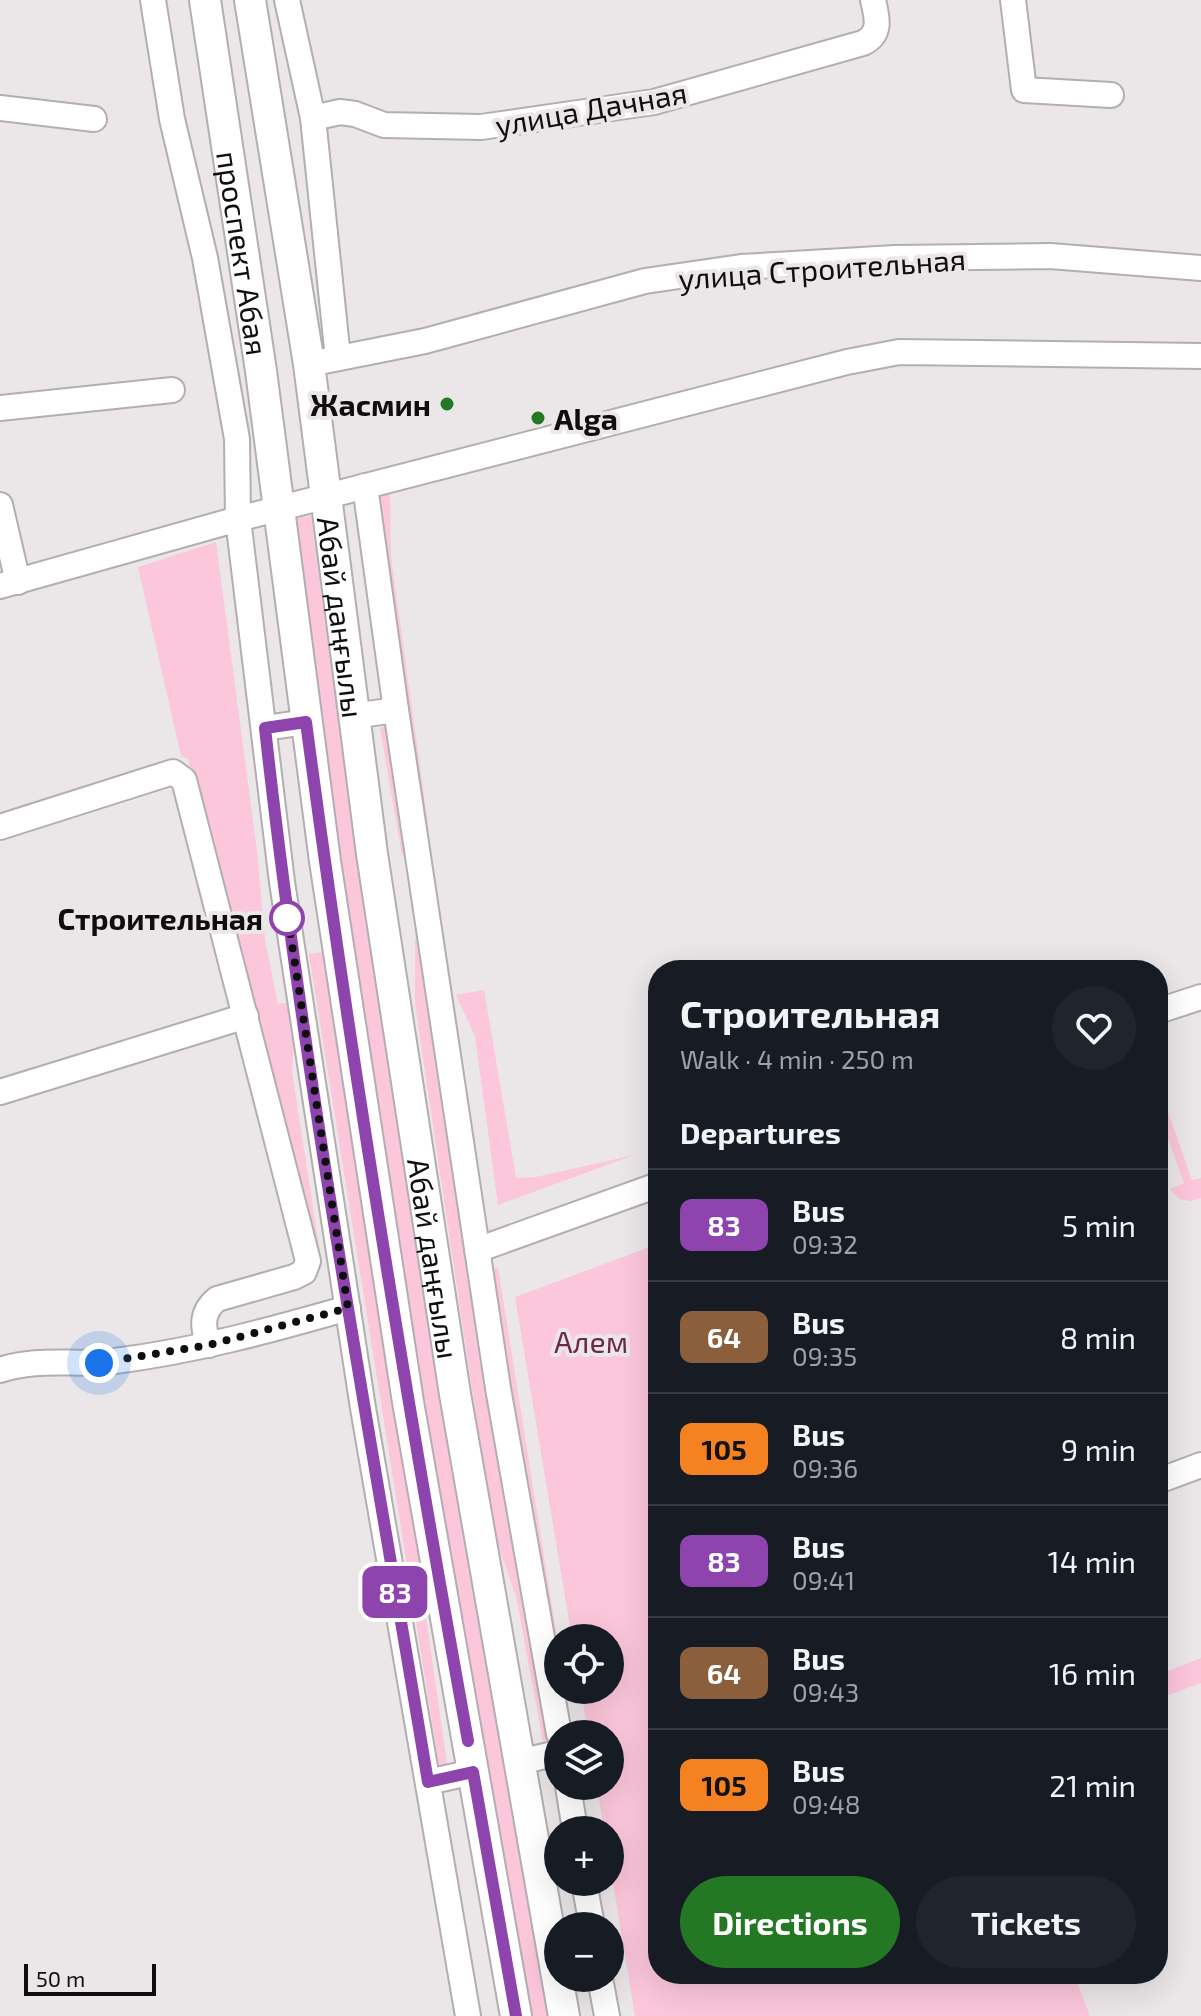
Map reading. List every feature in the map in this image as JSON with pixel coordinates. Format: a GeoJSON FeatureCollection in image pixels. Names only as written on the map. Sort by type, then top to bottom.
{"type":"FeatureCollection","features":[{"type":"Feature","properties":{"kind":"main road","name":"проспект Абая"},"geometry":{"type":"LineString","coordinates":[[205,0],[261,371],[325,861],[408,1402],[516,2016]]}},
{"type":"Feature","properties":{"kind":"main road","name":"проспект Абая"},"geometry":{"type":"LineString","coordinates":[[250,0],[309,364],[324,496]]}},
{"type":"Feature","properties":{"kind":"main road","name":"Абай даңғылы"},"geometry":{"type":"LineString","coordinates":[[324,496],[372,854],[455,1394],[564,2016]]}},
{"type":"Feature","properties":{"kind":"street"},"geometry":{"type":"LineString","coordinates":[[153,0],[172,119],[205,258],[237,439],[238,519],[282,882],[348,1308],[468,2016]]}},
{"type":"Feature","properties":{"kind":"street"},"geometry":{"type":"LineString","coordinates":[[287,0],[313,118],[338,358]]}},
{"type":"Feature","properties":{"kind":"street","name":"улица Дачная"},"geometry":{"type":"LineString","coordinates":[[313,118],[340,112],[384,125],[481,127],[654,102],[872,39],[877,19],[873,0]]}},
{"type":"Feature","properties":{"kind":"street"},"geometry":{"type":"LineString","coordinates":[[1013,0],[1024,90],[1111,95]]}},
{"type":"Feature","properties":{"kind":"street"},"geometry":{"type":"LineString","coordinates":[[0,108],[94,119]]}},
{"type":"Feature","properties":{"kind":"street","name":"улица Строительная"},"geometry":{"type":"LineString","coordinates":[[309,364],[425,341],[645,281],[741,267],[895,258],[1050,256],[1201,268]]}},
{"type":"Feature","properties":{"kind":"street"},"geometry":{"type":"LineString","coordinates":[[0,505],[9,584],[277,508],[847,362],[899,352],[1201,356]]}},
{"type":"Feature","properties":{"kind":"street"},"geometry":{"type":"LineString","coordinates":[[0,408],[172,390]]}},
{"type":"Feature","properties":{"kind":"street"},"geometry":{"type":"LineString","coordinates":[[365,486],[498,1388],[557,1720]]}},
{"type":"Feature","properties":{"kind":"street"},"geometry":{"type":"LineString","coordinates":[[353,716],[396,710]]}},
{"type":"Feature","properties":{"kind":"street"},"geometry":{"type":"LineString","coordinates":[[265,728],[306,722]]}},
{"type":"Feature","properties":{"kind":"street"},"geometry":{"type":"LineString","coordinates":[[0,827],[173,772],[184,780],[308,1261],[304,1272],[294,1277],[217,1299],[209,1305],[203,1330],[209,1345]]}},
{"type":"Feature","properties":{"kind":"street"},"geometry":{"type":"LineString","coordinates":[[1168,1008],[1201,997]]}},
{"type":"Feature","properties":{"kind":"street"},"geometry":{"type":"LineString","coordinates":[[0,1092],[246,1016]]}},
{"type":"Feature","properties":{"kind":"street"},"geometry":{"type":"LineString","coordinates":[[477,1250],[648,1189]]}},
{"type":"Feature","properties":{"kind":"street"},"geometry":{"type":"LineString","coordinates":[[10,1366],[99,1363],[209,1345],[348,1308]]}},
{"type":"Feature","properties":{"kind":"street"},"geometry":{"type":"LineString","coordinates":[[1168,1477],[1201,1465]]}},
{"type":"Feature","properties":{"kind":"street"},"geometry":{"type":"LineString","coordinates":[[519,1762],[544,1756]]}},
{"type":"Feature","properties":{"kind":"street"},"geometry":{"type":"LineString","coordinates":[[428,1782],[473,1772]]}},
{"type":"Feature","properties":{"kind":"street"},"geometry":{"type":"LineString","coordinates":[[603,1992],[607,2016]]}},
{"type":"Feature","properties":{"kind":"green space"},"geometry":{"type":"Polygon","coordinates":[[[390,491],[391,557],[429,832],[424,849],[378,494],[390,491]]]}},
{"type":"Feature","properties":{"kind":"green space"},"geometry":{"type":"Polygon","coordinates":[[[311,516],[356,856],[439,1397],[548,2016],[532,2016],[424,1400],[341,858],[295,518],[311,516]]]}},
{"type":"Feature","properties":{"kind":"green space"},"geometry":{"type":"Polygon","coordinates":[[[216,542],[257,851],[265,940],[278,1004],[290,1002],[295,1027],[292,1071],[322,1266],[315,1271],[188,759],[181,756],[138,567],[216,542]]]}},
{"type":"Feature","properties":{"kind":"green space"},"geometry":{"type":"Polygon","coordinates":[[[388,725],[413,854],[402,855],[380,728],[388,725]]]}},
{"type":"Feature","properties":{"kind":"green space"},"geometry":{"type":"Polygon","coordinates":[[[415,939],[423,939],[548,1720],[544,1720],[543,1741],[516,1596],[493,1531],[415,1004],[415,939]]]}},
{"type":"Feature","properties":{"kind":"green space"},"geometry":{"type":"Polygon","coordinates":[[[323,952],[426,1541],[426,1617],[447,1764],[439,1765],[309,954],[323,952]]]}},
{"type":"Feature","properties":{"kind":"green space"},"geometry":{"type":"Polygon","coordinates":[[[484,990],[516,1178],[536,1177],[634,1155],[498,1205],[475,1036],[456,995],[484,990]]]}},
{"type":"Feature","properties":{"kind":"green space"},"geometry":{"type":"Polygon","coordinates":[[[1168,1112],[1192,1180],[1201,1178],[1201,1198],[1190,1201],[1179,1199],[1170,1189],[1184,1183],[1168,1139],[1168,1112]]]}},
{"type":"Feature","properties":{"kind":"green space","name":"Алем"},"geometry":{"type":"Polygon","coordinates":[[[648,1248],[648,1984],[1078,1984],[1090,2016],[635,2016],[624,1950],[624,1912],[618,1912],[615,1896],[624,1896],[624,1816],[602,1816],[599,1800],[624,1800],[624,1720],[586,1720],[583,1704],[624,1704],[624,1624],[570,1624],[515,1297],[648,1248]]]}},
{"type":"Feature","properties":{"kind":"green space"},"geometry":{"type":"Polygon","coordinates":[[[498,1267],[555,1624],[546,1624],[490,1271],[498,1267]]]}},
{"type":"Feature","properties":{"kind":"green space"},"geometry":{"type":"Polygon","coordinates":[[[1201,1658],[1201,1683],[1168,1695],[1168,1671],[1201,1658]]]}},
{"type":"Feature","properties":{"kind":"bus line","name":"83"},"geometry":{"type":"LineString","coordinates":[[468,1741],[408,1402],[306,722],[265,728],[282,882],[363,1408],[428,1782],[473,1772],[516,2016]]}},
{"type":"Feature","properties":{"kind":"place","name":"Жасмин"},"geometry":{"type":"Point","coordinates":[447,404]}},
{"type":"Feature","properties":{"kind":"place","name":"Alga"},"geometry":{"type":"Point","coordinates":[538,418]}},
{"type":"Feature","properties":{"kind":"place","name":"Строительная"},"geometry":{"type":"Point","coordinates":[287,918]}},
{"type":"Feature","properties":{"kind":"route"},"geometry":{"type":"LineString","coordinates":[[99,1363],[259,1334],[348,1308],[287,912],[287,918]]}}]}
